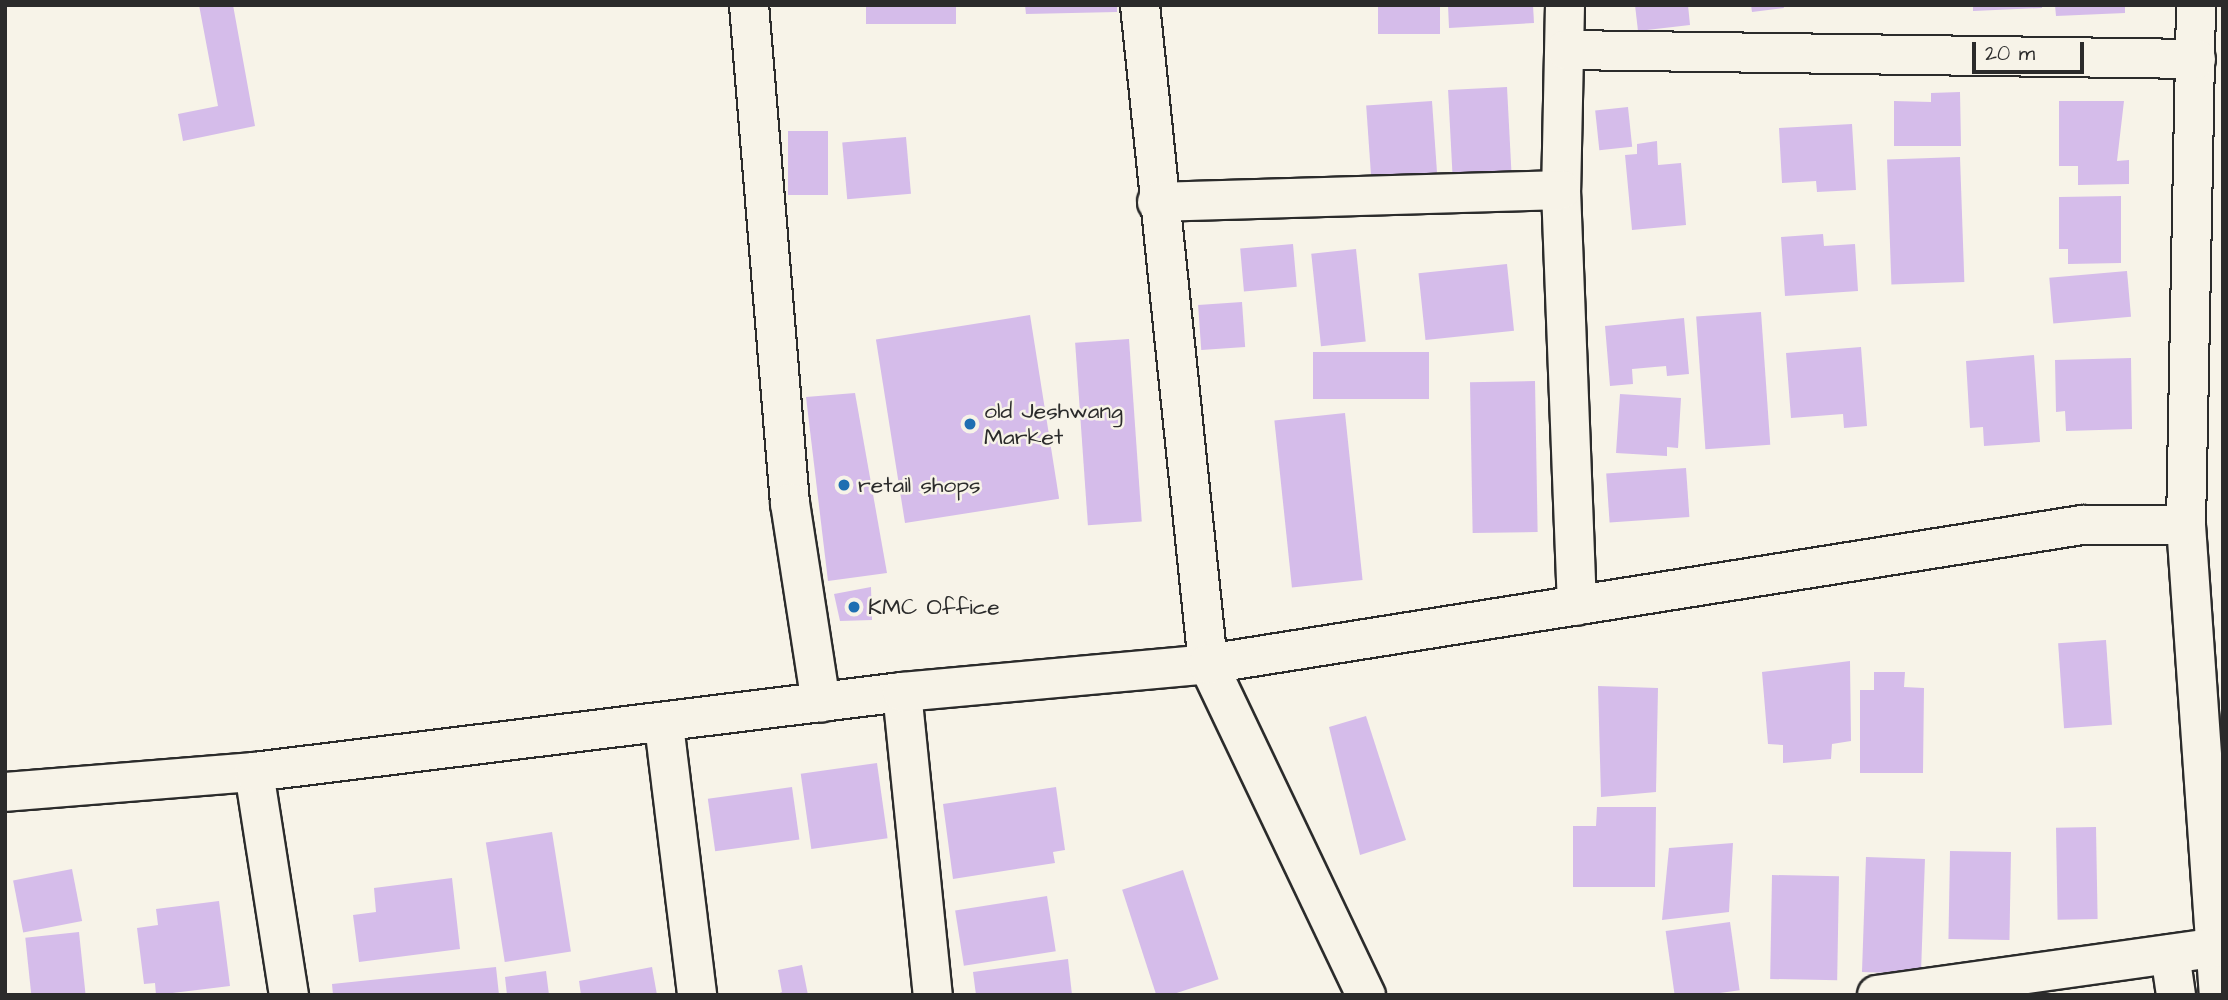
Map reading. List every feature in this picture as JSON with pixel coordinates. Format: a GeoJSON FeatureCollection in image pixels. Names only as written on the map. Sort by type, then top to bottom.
{"type":"FeatureCollection","features":[{"type":"Feature","properties":{"kind":"street"},"geometry":{"type":"LineString","coordinates":[[749,5],[790,503],[821,703]]}},
{"type":"Feature","properties":{"kind":"street"},"geometry":{"type":"LineString","coordinates":[[1140,5],[1157,202],[1208,664],[1366,995]]}},
{"type":"Feature","properties":{"kind":"street"},"geometry":{"type":"LineString","coordinates":[[1565,5],[1561,190],[1577,606]]}},
{"type":"Feature","properties":{"kind":"street"},"geometry":{"type":"LineString","coordinates":[[2196,5],[2186,525],[2212,948],[2220,995]]}},
{"type":"Feature","properties":{"kind":"street"},"geometry":{"type":"LineString","coordinates":[[1566,50],[2196,59]]}},
{"type":"Feature","properties":{"kind":"street"},"geometry":{"type":"LineString","coordinates":[[1157,202],[1561,190]]}},
{"type":"Feature","properties":{"kind":"street"},"geometry":{"type":"LineString","coordinates":[[5,792],[254,772],[664,725],[902,692],[1208,664],[2082,526],[2186,525]]}},
{"type":"Feature","properties":{"kind":"street"},"geometry":{"type":"LineString","coordinates":[[902,692],[933,995]]}},
{"type":"Feature","properties":{"kind":"street"},"geometry":{"type":"LineString","coordinates":[[664,725],[697,995]]}},
{"type":"Feature","properties":{"kind":"street"},"geometry":{"type":"LineString","coordinates":[[254,772],[289,995]]}},
{"type":"Feature","properties":{"kind":"street"},"geometry":{"type":"LineString","coordinates":[[1877,995],[2212,948]]}},
{"type":"Feature","properties":{"kind":"street"},"geometry":{"type":"LineString","coordinates":[[2170,954],[2176,995]]}},
{"type":"Feature","properties":{"kind":"building"},"geometry":{"type":"Polygon","coordinates":[[[199,5],[233,5],[255,126],[183,141],[178,114],[218,106],[199,5]]]}},
{"type":"Feature","properties":{"kind":"building"},"geometry":{"type":"Polygon","coordinates":[[[866,5],[956,5],[956,24],[866,24],[866,5]]]}},
{"type":"Feature","properties":{"kind":"building"},"geometry":{"type":"Polygon","coordinates":[[[1025,5],[1117,5],[1117,12],[1026,14],[1025,5]]]}},
{"type":"Feature","properties":{"kind":"building"},"geometry":{"type":"Polygon","coordinates":[[[1378,5],[1440,5],[1440,34],[1378,34],[1378,5]]]}},
{"type":"Feature","properties":{"kind":"building"},"geometry":{"type":"Polygon","coordinates":[[[1448,5],[1533,5],[1534,23],[1449,28],[1448,5]]]}},
{"type":"Feature","properties":{"kind":"building"},"geometry":{"type":"Polygon","coordinates":[[[1635,5],[1688,5],[1690,25],[1638,31],[1635,5]]]}},
{"type":"Feature","properties":{"kind":"building"},"geometry":{"type":"Polygon","coordinates":[[[1751,5],[1783,5],[1784,8],[1752,12],[1751,5]]]}},
{"type":"Feature","properties":{"kind":"building"},"geometry":{"type":"Polygon","coordinates":[[[1973,5],[2042,5],[2042,8],[1973,11],[1973,5]]]}},
{"type":"Feature","properties":{"kind":"building"},"geometry":{"type":"Polygon","coordinates":[[[2055,5],[2125,5],[2125,13],[2056,16],[2055,5]]]}},
{"type":"Feature","properties":{"kind":"building"},"geometry":{"type":"Polygon","coordinates":[[[1507,87],[1512,178],[1453,181],[1448,90],[1507,87]]]}},
{"type":"Feature","properties":{"kind":"building"},"geometry":{"type":"Polygon","coordinates":[[[1960,92],[1961,146],[1894,146],[1894,101],[1931,102],[1931,93],[1960,92]]]}},
{"type":"Feature","properties":{"kind":"building"},"geometry":{"type":"Polygon","coordinates":[[[1432,101],[1437,173],[1371,177],[1366,106],[1432,101]]]}},
{"type":"Feature","properties":{"kind":"building"},"geometry":{"type":"Polygon","coordinates":[[[2059,101],[2124,101],[2117,161],[2129,160],[2129,184],[2078,185],[2078,166],[2059,166],[2059,101]]]}},
{"type":"Feature","properties":{"kind":"building"},"geometry":{"type":"Polygon","coordinates":[[[1628,107],[1632,147],[1599,150],[1595,110],[1628,107]]]}},
{"type":"Feature","properties":{"kind":"building"},"geometry":{"type":"Polygon","coordinates":[[[1852,124],[1856,190],[1817,192],[1816,181],[1782,183],[1779,128],[1852,124]]]}},
{"type":"Feature","properties":{"kind":"building"},"geometry":{"type":"Polygon","coordinates":[[[788,131],[828,131],[828,195],[788,195],[788,131]]]}},
{"type":"Feature","properties":{"kind":"building"},"geometry":{"type":"Polygon","coordinates":[[[906,137],[911,194],[847,199],[842,143],[906,137]]]}},
{"type":"Feature","properties":{"kind":"building"},"geometry":{"type":"Polygon","coordinates":[[[1657,141],[1658,165],[1681,163],[1686,225],[1632,230],[1625,155],[1637,154],[1637,144],[1657,141]]]}},
{"type":"Feature","properties":{"kind":"building"},"geometry":{"type":"Polygon","coordinates":[[[1960,157],[1964,282],[1891,284],[1887,160],[1960,157]]]}},
{"type":"Feature","properties":{"kind":"building"},"geometry":{"type":"Polygon","coordinates":[[[2121,196],[2121,263],[2068,264],[2068,249],[2059,249],[2059,197],[2121,196]]]}},
{"type":"Feature","properties":{"kind":"building"},"geometry":{"type":"Polygon","coordinates":[[[1823,234],[1824,246],[1855,244],[1858,291],[1785,296],[1781,237],[1823,234]]]}},
{"type":"Feature","properties":{"kind":"building"},"geometry":{"type":"Polygon","coordinates":[[[1293,244],[1297,287],[1244,291],[1240,249],[1293,244]]]}},
{"type":"Feature","properties":{"kind":"building"},"geometry":{"type":"Polygon","coordinates":[[[1356,249],[1366,341],[1321,346],[1311,254],[1356,249]]]}},
{"type":"Feature","properties":{"kind":"building"},"geometry":{"type":"Polygon","coordinates":[[[1507,264],[1514,331],[1425,340],[1418,273],[1507,264]]]}},
{"type":"Feature","properties":{"kind":"building"},"geometry":{"type":"Polygon","coordinates":[[[2127,271],[2131,317],[2053,324],[2049,278],[2127,271]]]}},
{"type":"Feature","properties":{"kind":"building"},"geometry":{"type":"Polygon","coordinates":[[[1242,302],[1245,347],[1201,350],[1198,305],[1242,302]]]}},
{"type":"Feature","properties":{"kind":"building"},"geometry":{"type":"Polygon","coordinates":[[[1761,312],[1770,445],[1705,449],[1696,317],[1761,312]]]}},
{"type":"Feature","properties":{"kind":"building","name":"old Jeshwang Market"},"geometry":{"type":"Polygon","coordinates":[[[1030,315],[1059,499],[905,523],[876,339],[1030,315]]]}},
{"type":"Feature","properties":{"kind":"building"},"geometry":{"type":"Polygon","coordinates":[[[1684,318],[1689,374],[1667,376],[1666,366],[1632,369],[1633,384],[1610,386],[1605,326],[1684,318]]]}},
{"type":"Feature","properties":{"kind":"building"},"geometry":{"type":"Polygon","coordinates":[[[1129,339],[1142,522],[1088,525],[1075,343],[1129,339]]]}},
{"type":"Feature","properties":{"kind":"building"},"geometry":{"type":"Polygon","coordinates":[[[1861,347],[1867,426],[1844,428],[1843,414],[1791,418],[1786,353],[1861,347]]]}},
{"type":"Feature","properties":{"kind":"building"},"geometry":{"type":"Polygon","coordinates":[[[1313,352],[1429,352],[1429,399],[1313,399],[1313,352]]]}},
{"type":"Feature","properties":{"kind":"building"},"geometry":{"type":"Polygon","coordinates":[[[2034,355],[2040,442],[1984,446],[1983,427],[1970,428],[1966,361],[2034,355]]]}},
{"type":"Feature","properties":{"kind":"building"},"geometry":{"type":"Polygon","coordinates":[[[2131,358],[2132,429],[2066,431],[2065,411],[2056,412],[2055,360],[2131,358]]]}},
{"type":"Feature","properties":{"kind":"building"},"geometry":{"type":"Polygon","coordinates":[[[1535,381],[1538,532],[1473,533],[1470,382],[1535,381]]]}},
{"type":"Feature","properties":{"kind":"building","name":"retail shops"},"geometry":{"type":"Polygon","coordinates":[[[855,393],[887,573],[828,581],[806,397],[855,393]]]}},
{"type":"Feature","properties":{"kind":"building"},"geometry":{"type":"Polygon","coordinates":[[[1620,394],[1681,398],[1678,448],[1667,447],[1667,456],[1616,453],[1620,394]]]}},
{"type":"Feature","properties":{"kind":"building"},"geometry":{"type":"Polygon","coordinates":[[[1345,413],[1363,580],[1292,588],[1274,420],[1345,413]]]}},
{"type":"Feature","properties":{"kind":"building"},"geometry":{"type":"Polygon","coordinates":[[[1686,468],[1689,517],[1610,522],[1606,474],[1686,468]]]}},
{"type":"Feature","properties":{"kind":"building","name":"KMC Office"},"geometry":{"type":"Polygon","coordinates":[[[871,587],[872,620],[840,621],[834,594],[871,587]]]}},
{"type":"Feature","properties":{"kind":"building"},"geometry":{"type":"Polygon","coordinates":[[[2106,640],[2112,725],[2064,728],[2058,643],[2106,640]]]}},
{"type":"Feature","properties":{"kind":"building"},"geometry":{"type":"Polygon","coordinates":[[[1850,661],[1851,741],[1832,744],[1831,759],[1783,763],[1783,745],[1768,744],[1762,672],[1850,661]]]}},
{"type":"Feature","properties":{"kind":"building"},"geometry":{"type":"Polygon","coordinates":[[[1874,672],[1905,672],[1904,687],[1924,688],[1923,773],[1860,773],[1860,690],[1874,690],[1874,672]]]}},
{"type":"Feature","properties":{"kind":"building"},"geometry":{"type":"Polygon","coordinates":[[[1598,686],[1658,688],[1656,792],[1601,797],[1598,686]]]}},
{"type":"Feature","properties":{"kind":"building"},"geometry":{"type":"Polygon","coordinates":[[[1366,716],[1406,840],[1360,855],[1329,727],[1366,716]]]}},
{"type":"Feature","properties":{"kind":"building"},"geometry":{"type":"Polygon","coordinates":[[[877,763],[888,838],[811,849],[801,774],[877,763]]]}},
{"type":"Feature","properties":{"kind":"building"},"geometry":{"type":"Polygon","coordinates":[[[792,787],[799,839],[715,851],[708,799],[792,787]]]}},
{"type":"Feature","properties":{"kind":"building"},"geometry":{"type":"Polygon","coordinates":[[[1056,787],[1065,850],[1053,852],[1055,863],[953,879],[943,804],[1056,787]]]}},
{"type":"Feature","properties":{"kind":"building"},"geometry":{"type":"Polygon","coordinates":[[[1597,807],[1656,807],[1655,887],[1573,887],[1573,826],[1596,826],[1597,807]]]}},
{"type":"Feature","properties":{"kind":"building"},"geometry":{"type":"Polygon","coordinates":[[[2096,827],[2098,919],[2058,920],[2056,828],[2096,827]]]}},
{"type":"Feature","properties":{"kind":"building"},"geometry":{"type":"Polygon","coordinates":[[[552,832],[571,952],[505,962],[486,842],[552,832]]]}},
{"type":"Feature","properties":{"kind":"building"},"geometry":{"type":"Polygon","coordinates":[[[1733,843],[1729,912],[1662,920],[1669,848],[1733,843]]]}},
{"type":"Feature","properties":{"kind":"building"},"geometry":{"type":"Polygon","coordinates":[[[1950,851],[2011,852],[2009,940],[1948,939],[1950,851]]]}},
{"type":"Feature","properties":{"kind":"building"},"geometry":{"type":"Polygon","coordinates":[[[1866,857],[1925,859],[1921,974],[1862,972],[1866,857]]]}},
{"type":"Feature","properties":{"kind":"building"},"geometry":{"type":"Polygon","coordinates":[[[72,869],[82,921],[23,932],[13,880],[72,869]]]}},
{"type":"Feature","properties":{"kind":"building"},"geometry":{"type":"Polygon","coordinates":[[[1183,870],[1219,979],[1170,995],[1156,995],[1122,890],[1183,870]]]}},
{"type":"Feature","properties":{"kind":"building"},"geometry":{"type":"Polygon","coordinates":[[[1772,875],[1839,876],[1837,980],[1770,979],[1772,875]]]}},
{"type":"Feature","properties":{"kind":"building"},"geometry":{"type":"Polygon","coordinates":[[[452,878],[460,949],[359,962],[353,915],[376,912],[374,888],[452,878]]]}},
{"type":"Feature","properties":{"kind":"building"},"geometry":{"type":"Polygon","coordinates":[[[1047,896],[1056,951],[964,966],[955,911],[1047,896]]]}},
{"type":"Feature","properties":{"kind":"building"},"geometry":{"type":"Polygon","coordinates":[[[219,901],[230,986],[156,995],[155,983],[144,984],[137,928],[158,925],[156,909],[219,901]]]}},
{"type":"Feature","properties":{"kind":"building"},"geometry":{"type":"Polygon","coordinates":[[[1730,922],[1740,990],[1706,995],[1675,995],[1666,931],[1730,922]]]}},
{"type":"Feature","properties":{"kind":"building"},"geometry":{"type":"Polygon","coordinates":[[[79,932],[86,995],[31,995],[25,938],[79,932]]]}},
{"type":"Feature","properties":{"kind":"building"},"geometry":{"type":"Polygon","coordinates":[[[1068,959],[1072,995],[976,995],[973,972],[1068,959]]]}},
{"type":"Feature","properties":{"kind":"building"},"geometry":{"type":"Polygon","coordinates":[[[802,965],[808,995],[775,995],[782,992],[778,970],[802,965]]]}},
{"type":"Feature","properties":{"kind":"building"},"geometry":{"type":"Polygon","coordinates":[[[496,967],[499,995],[333,995],[332,984],[496,967]]]}},
{"type":"Feature","properties":{"kind":"building"},"geometry":{"type":"Polygon","coordinates":[[[652,967],[657,995],[581,995],[579,981],[652,967]]]}},
{"type":"Feature","properties":{"kind":"building"},"geometry":{"type":"Polygon","coordinates":[[[546,971],[549,995],[507,995],[505,977],[546,971]]]}},
{"type":"Feature","properties":{"kind":"place","name":"old Jeshwang Market"},"geometry":{"type":"Point","coordinates":[970,424]}},
{"type":"Feature","properties":{"kind":"place","name":"retail shops"},"geometry":{"type":"Point","coordinates":[844,485]}},
{"type":"Feature","properties":{"kind":"place","name":"KMC Office"},"geometry":{"type":"Point","coordinates":[854,607]}}]}
